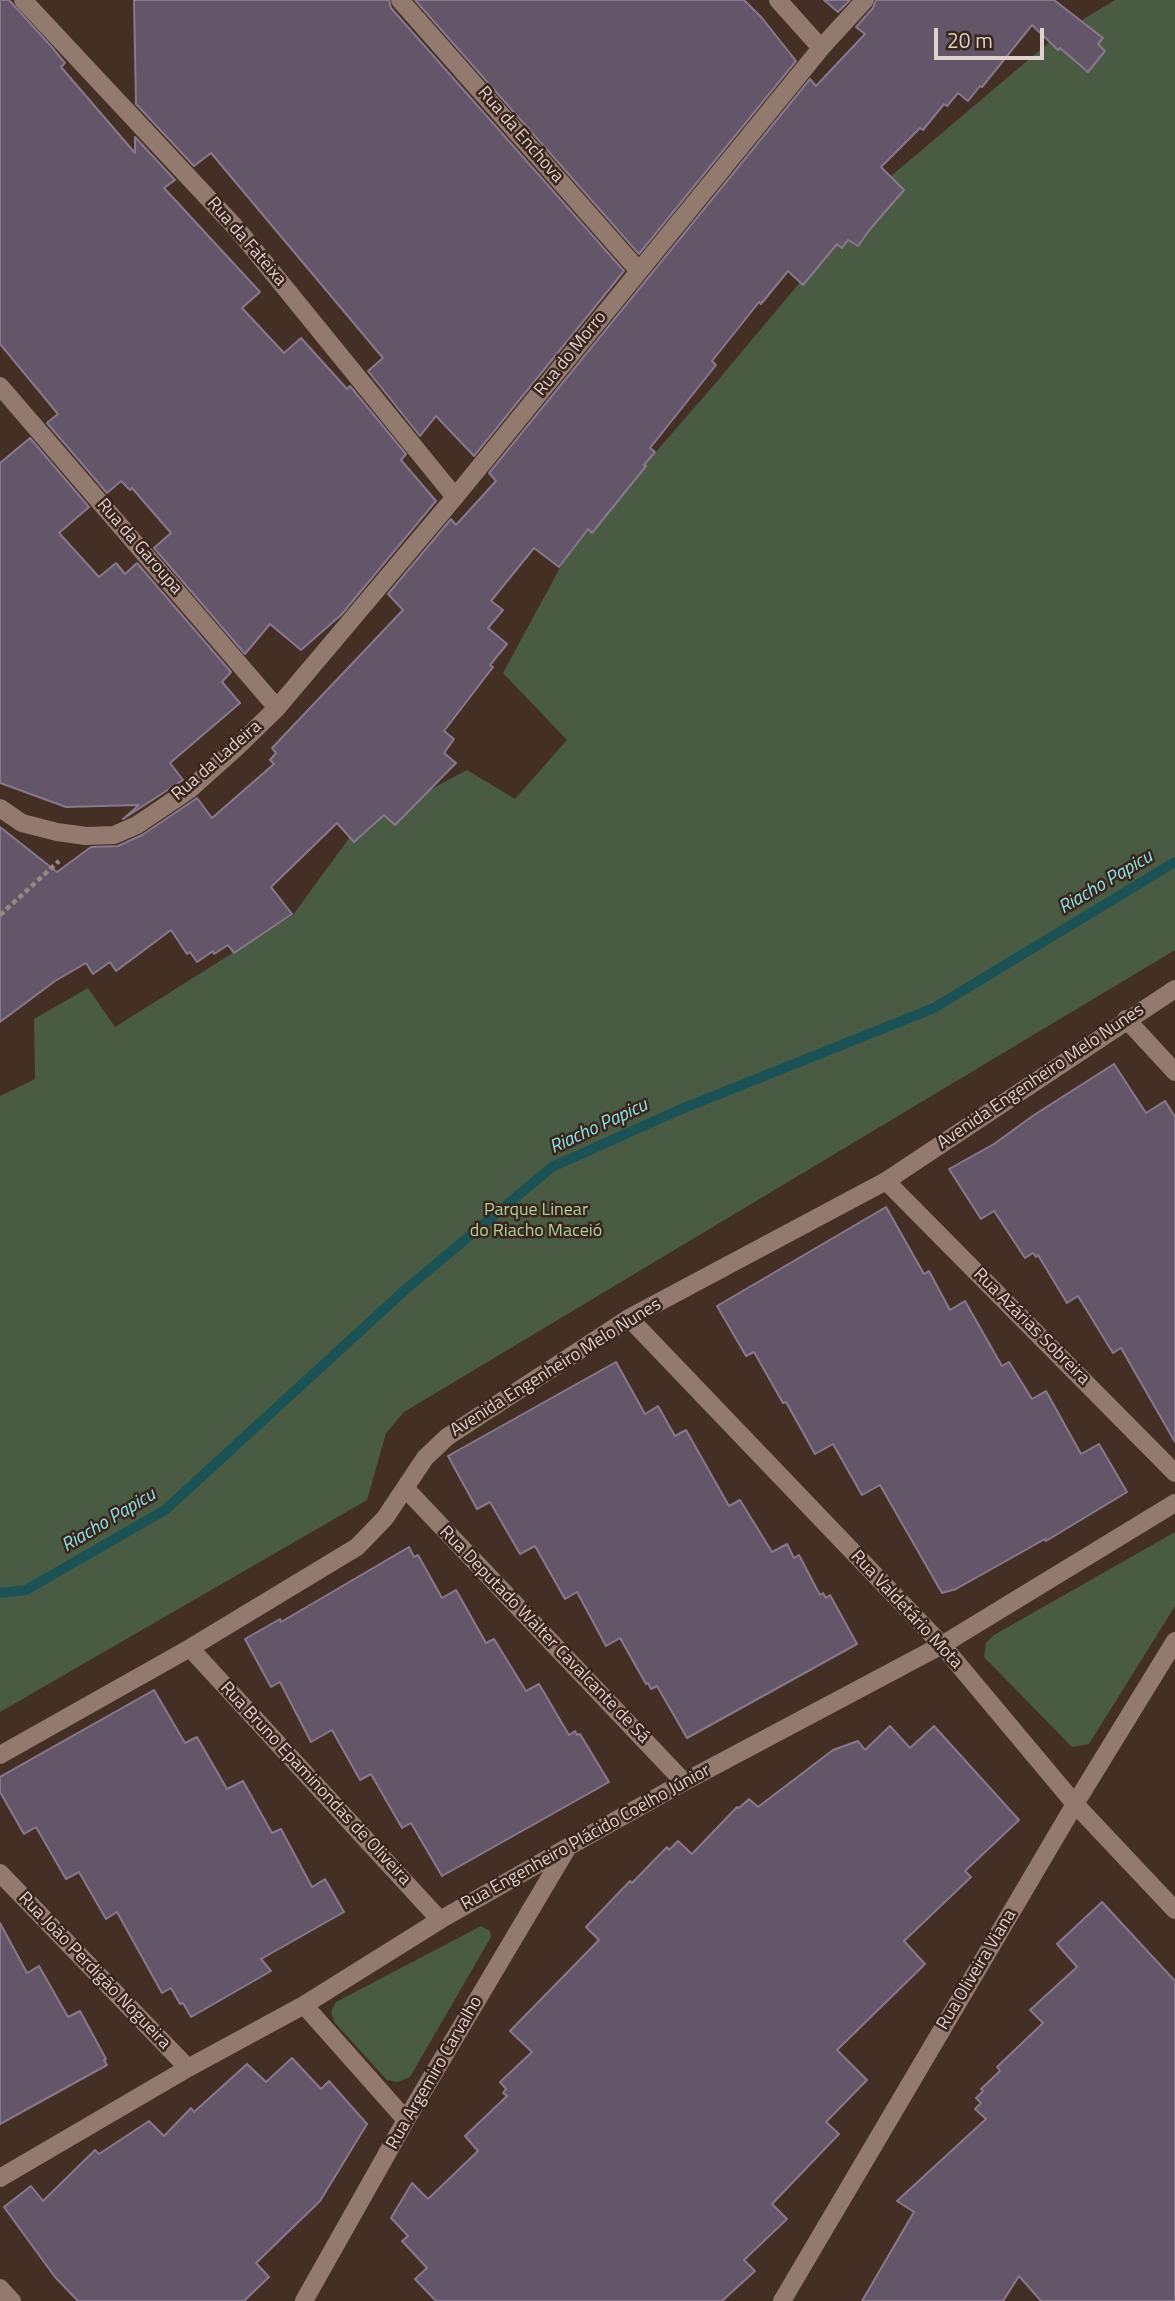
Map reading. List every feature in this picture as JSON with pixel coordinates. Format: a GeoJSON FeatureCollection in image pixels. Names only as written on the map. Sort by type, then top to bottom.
{"type":"FeatureCollection","features":[{"type":"Feature","properties":{"kind":"street","name":"Rua da Fateixa"},"geometry":{"type":"LineString","coordinates":[[23,0],[238,230],[455,496]]}},
{"type":"Feature","properties":{"kind":"street","name":"Rua da Enchova"},"geometry":{"type":"LineString","coordinates":[[400,0],[639,271]]}},
{"type":"Feature","properties":{"kind":"street"},"geometry":{"type":"LineString","coordinates":[[778,0],[821,48]]}},
{"type":"Feature","properties":{"kind":"street","name":"Rua do Morro"},"geometry":{"type":"LineString","coordinates":[[277,708],[455,496],[821,48],[865,0]]}},
{"type":"Feature","properties":{"kind":"street","name":"Rua da Garoupa"},"geometry":{"type":"LineString","coordinates":[[0,386],[277,708]]}},
{"type":"Feature","properties":{"kind":"street","name":"Rua da Ladeira"},"geometry":{"type":"LineString","coordinates":[[0,808],[22,823],[57,832],[86,836],[114,835],[137,825],[189,790],[277,708]]}},
{"type":"Feature","properties":{"kind":"street","name":"Avenida Engenheiro Melo Nunes"},"geometry":{"type":"LineString","coordinates":[[0,1755],[190,1648],[357,1547],[385,1518],[425,1458],[447,1437],[629,1318],[886,1181],[1175,989]]}},
{"type":"Feature","properties":{"kind":"street"},"geometry":{"type":"LineString","coordinates":[[1126,1020],[1175,1072]]}},
{"type":"Feature","properties":{"kind":"street","name":"Rua Azárias Sobreira"},"geometry":{"type":"LineString","coordinates":[[886,1181],[1175,1473]]}},
{"type":"Feature","properties":{"kind":"street","name":"Rua Valdetário Mota"},"geometry":{"type":"LineString","coordinates":[[629,1318],[942,1645],[1075,1804],[1175,1910]]}},
{"type":"Feature","properties":{"kind":"street","name":"Rua Deputado Walter Cavalcante de Sá"},"geometry":{"type":"LineString","coordinates":[[405,1488],[684,1782]]}},
{"type":"Feature","properties":{"kind":"street","name":"Rua Engenheiro Plácido Coelho Júnior"},"geometry":{"type":"LineString","coordinates":[[0,2178],[187,2068],[304,2005],[440,1920],[568,1847],[942,1645],[1175,1503]]}},
{"type":"Feature","properties":{"kind":"street","name":"Rua Oliveira Viana"},"geometry":{"type":"LineString","coordinates":[[782,2301],[1075,1804],[1175,1641]]}},
{"type":"Feature","properties":{"kind":"street","name":"Rua Bruno Epaminondas de Oliveira"},"geometry":{"type":"LineString","coordinates":[[190,1648],[440,1920]]}},
{"type":"Feature","properties":{"kind":"street","name":"Rua Argemiro Carvalho"},"geometry":{"type":"LineString","coordinates":[[304,2301],[406,2120],[568,1847]]}},
{"type":"Feature","properties":{"kind":"street","name":"Rua João Perdigão Nogueira"},"geometry":{"type":"LineString","coordinates":[[0,1873],[187,2068]]}},
{"type":"Feature","properties":{"kind":"street"},"geometry":{"type":"LineString","coordinates":[[304,2005],[406,2120]]}},
{"type":"Feature","properties":{"kind":"street"},"geometry":{"type":"LineString","coordinates":[[0,2288],[12,2301]]}},
{"type":"Feature","properties":{"kind":"path"},"geometry":{"type":"LineString","coordinates":[[0,915],[86,836]]}},
{"type":"Feature","properties":{"kind":"green space","name":"Parque Linear do Riacho Maceió"},"geometry":{"type":"Polygon","coordinates":[[[1115,0],[1175,0],[1175,950],[404,1412],[386,1433],[367,1500],[0,1712],[0,1096],[35,1079],[34,1019],[88,988],[115,1027],[293,915],[355,830],[467,770],[515,799],[567,740],[503,673],[568,553],[714,385],[884,182],[1059,34],[1115,0]]]}},
{"type":"Feature","properties":{"kind":"green space"},"geometry":{"type":"Polygon","coordinates":[[[1175,1532],[1175,1606],[1089,1744],[1072,1747],[984,1657],[986,1643],[994,1635],[1175,1532]]]}},
{"type":"Feature","properties":{"kind":"green space"},"geometry":{"type":"Polygon","coordinates":[[[481,1926],[490,1931],[491,1937],[410,2077],[398,2082],[387,2080],[335,2023],[331,2012],[336,2002],[481,1926]]]}},
{"type":"Feature","properties":{"kind":"building"},"geometry":{"type":"Polygon","coordinates":[[[0,0],[9,0],[50,45],[65,63],[61,67],[135,153],[135,137],[175,180],[164,188],[260,292],[242,308],[284,353],[301,338],[347,389],[350,386],[406,454],[401,460],[436,501],[341,615],[301,650],[270,624],[245,654],[154,548],[171,533],[132,488],[130,490],[121,481],[107,493],[47,423],[58,414],[0,344],[0,0]]]}},
{"type":"Feature","properties":{"kind":"building"},"geometry":{"type":"Polygon","coordinates":[[[134,0],[389,0],[391,8],[624,271],[474,456],[436,416],[420,436],[368,371],[383,358],[211,153],[194,166],[136,104],[134,0]]]}},
{"type":"Feature","properties":{"kind":"building"},"geometry":{"type":"Polygon","coordinates":[[[415,0],[744,0],[796,61],[639,254],[415,0]]]}},
{"type":"Feature","properties":{"kind":"building"},"geometry":{"type":"Polygon","coordinates":[[[824,0],[850,0],[838,12],[824,0]]]}},
{"type":"Feature","properties":{"kind":"building"},"geometry":{"type":"Polygon","coordinates":[[[876,0],[1054,0],[1103,38],[1098,44],[1105,51],[1088,72],[1060,48],[1058,50],[1032,25],[968,101],[958,93],[947,106],[944,104],[923,130],[920,128],[881,167],[904,190],[858,246],[848,240],[842,248],[837,244],[803,285],[788,271],[761,304],[759,302],[712,361],[716,365],[650,448],[655,452],[644,465],[646,466],[592,533],[588,529],[559,567],[534,548],[491,601],[503,610],[488,628],[507,644],[490,665],[493,667],[444,731],[454,739],[444,753],[456,763],[395,825],[384,815],[354,842],[337,823],[271,887],[292,914],[234,953],[228,945],[197,962],[190,952],[187,954],[171,930],[116,971],[110,962],[93,974],[86,963],[55,981],[0,1022],[0,827],[57,872],[91,847],[118,846],[142,835],[197,798],[212,818],[274,764],[270,760],[276,753],[272,748],[403,610],[388,594],[451,519],[456,525],[496,481],[489,473],[810,79],[816,86],[865,34],[856,27],[873,8],[876,0]]]}},
{"type":"Feature","properties":{"kind":"building"},"geometry":{"type":"Polygon","coordinates":[[[30,438],[89,507],[59,533],[99,577],[116,563],[125,574],[137,563],[231,672],[222,682],[240,703],[170,763],[183,780],[123,819],[139,805],[66,807],[0,783],[0,463],[30,438]]]}},
{"type":"Feature","properties":{"kind":"building"},"geometry":{"type":"Polygon","coordinates":[[[1114,1064],[1146,1113],[1165,1101],[1175,1117],[1175,1442],[1121,1348],[1113,1353],[1078,1296],[1067,1303],[1038,1255],[1036,1257],[1033,1253],[1025,1258],[994,1211],[981,1219],[949,1169],[994,1144],[1114,1064]]]}},
{"type":"Feature","properties":{"kind":"building"},"geometry":{"type":"Polygon","coordinates":[[[886,1207],[924,1274],[929,1271],[950,1310],[965,1301],[1002,1366],[1009,1362],[1032,1399],[1046,1391],[1081,1454],[1099,1444],[1127,1492],[1046,1541],[1045,1539],[956,1589],[942,1593],[880,1485],[862,1495],[833,1444],[815,1454],[754,1352],[746,1356],[717,1306],[886,1207]]]}},
{"type":"Feature","properties":{"kind":"building"},"geometry":{"type":"Polygon","coordinates":[[[616,1362],[645,1414],[658,1406],[675,1436],[686,1430],[729,1506],[740,1500],[772,1552],[787,1544],[794,1558],[799,1555],[820,1595],[823,1593],[826,1598],[830,1595],[857,1644],[687,1738],[657,1686],[651,1689],[648,1683],[646,1684],[620,1638],[606,1646],[577,1592],[565,1599],[535,1546],[520,1554],[490,1502],[477,1509],[448,1456],[616,1362]]]}},
{"type":"Feature","properties":{"kind":"building"},"geometry":{"type":"Polygon","coordinates":[[[409,1547],[414,1557],[418,1555],[442,1598],[456,1590],[486,1643],[494,1639],[526,1691],[539,1684],[569,1735],[575,1731],[577,1735],[580,1734],[609,1782],[442,1876],[411,1823],[402,1828],[371,1774],[360,1780],[332,1730],[311,1742],[280,1682],[271,1687],[245,1639],[280,1619],[281,1622],[409,1547]]]}},
{"type":"Feature","properties":{"kind":"building"},"geometry":{"type":"Polygon","coordinates":[[[154,1690],[185,1743],[197,1737],[227,1789],[243,1781],[272,1833],[281,1829],[312,1887],[325,1879],[344,1912],[261,1959],[271,1971],[191,2017],[171,1988],[162,1993],[117,1912],[106,1919],[79,1872],[66,1879],[36,1827],[24,1834],[0,1792],[0,1777],[154,1690]]]}},
{"type":"Feature","properties":{"kind":"building"},"geometry":{"type":"Polygon","coordinates":[[[890,1726],[910,1748],[934,1726],[1019,1820],[965,1871],[971,1877],[904,1941],[925,1964],[837,2050],[867,2080],[826,2122],[839,2134],[772,2204],[787,2219],[744,2260],[755,2271],[722,2301],[436,2301],[415,2279],[427,2268],[402,2241],[408,2236],[391,2218],[412,2183],[428,2199],[478,2151],[465,2136],[507,2096],[503,2093],[506,2089],[500,2082],[532,2052],[510,2031],[599,1940],[586,1927],[667,1847],[669,1850],[678,1841],[692,1854],[737,1807],[749,1799],[758,1807],[833,1750],[858,1741],[865,1750],[890,1726]]]}},
{"type":"Feature","properties":{"kind":"building"},"geometry":{"type":"Polygon","coordinates":[[[1102,1902],[1175,1981],[1175,2301],[1041,2301],[1019,2276],[1003,2301],[862,2301],[914,2212],[897,2201],[986,2119],[975,2109],[981,2103],[976,2098],[983,2091],[981,2089],[1000,2071],[997,2067],[1043,2023],[1030,2010],[1077,1967],[1057,1944],[1102,1902]]]}},
{"type":"Feature","properties":{"kind":"building"},"geometry":{"type":"Polygon","coordinates":[[[0,1923],[27,1973],[39,1966],[68,2017],[80,2011],[107,2065],[0,2124],[0,1923]]]}},
{"type":"Feature","properties":{"kind":"building"},"geometry":{"type":"Polygon","coordinates":[[[292,2058],[321,2089],[329,2081],[367,2124],[320,2201],[256,2263],[269,2277],[244,2301],[78,2301],[55,2277],[4,2207],[31,2186],[43,2201],[95,2150],[99,2154],[149,2121],[164,2136],[191,2108],[194,2112],[247,2064],[266,2082],[292,2058]]]}},
{"type":"Feature","properties":{"kind":"waterway","name":"Riacho Papicu"},"geometry":{"type":"LineString","coordinates":[[0,1593],[26,1590],[165,1510],[406,1289],[552,1167],[679,1110],[934,1008],[1175,862]]}}]}
